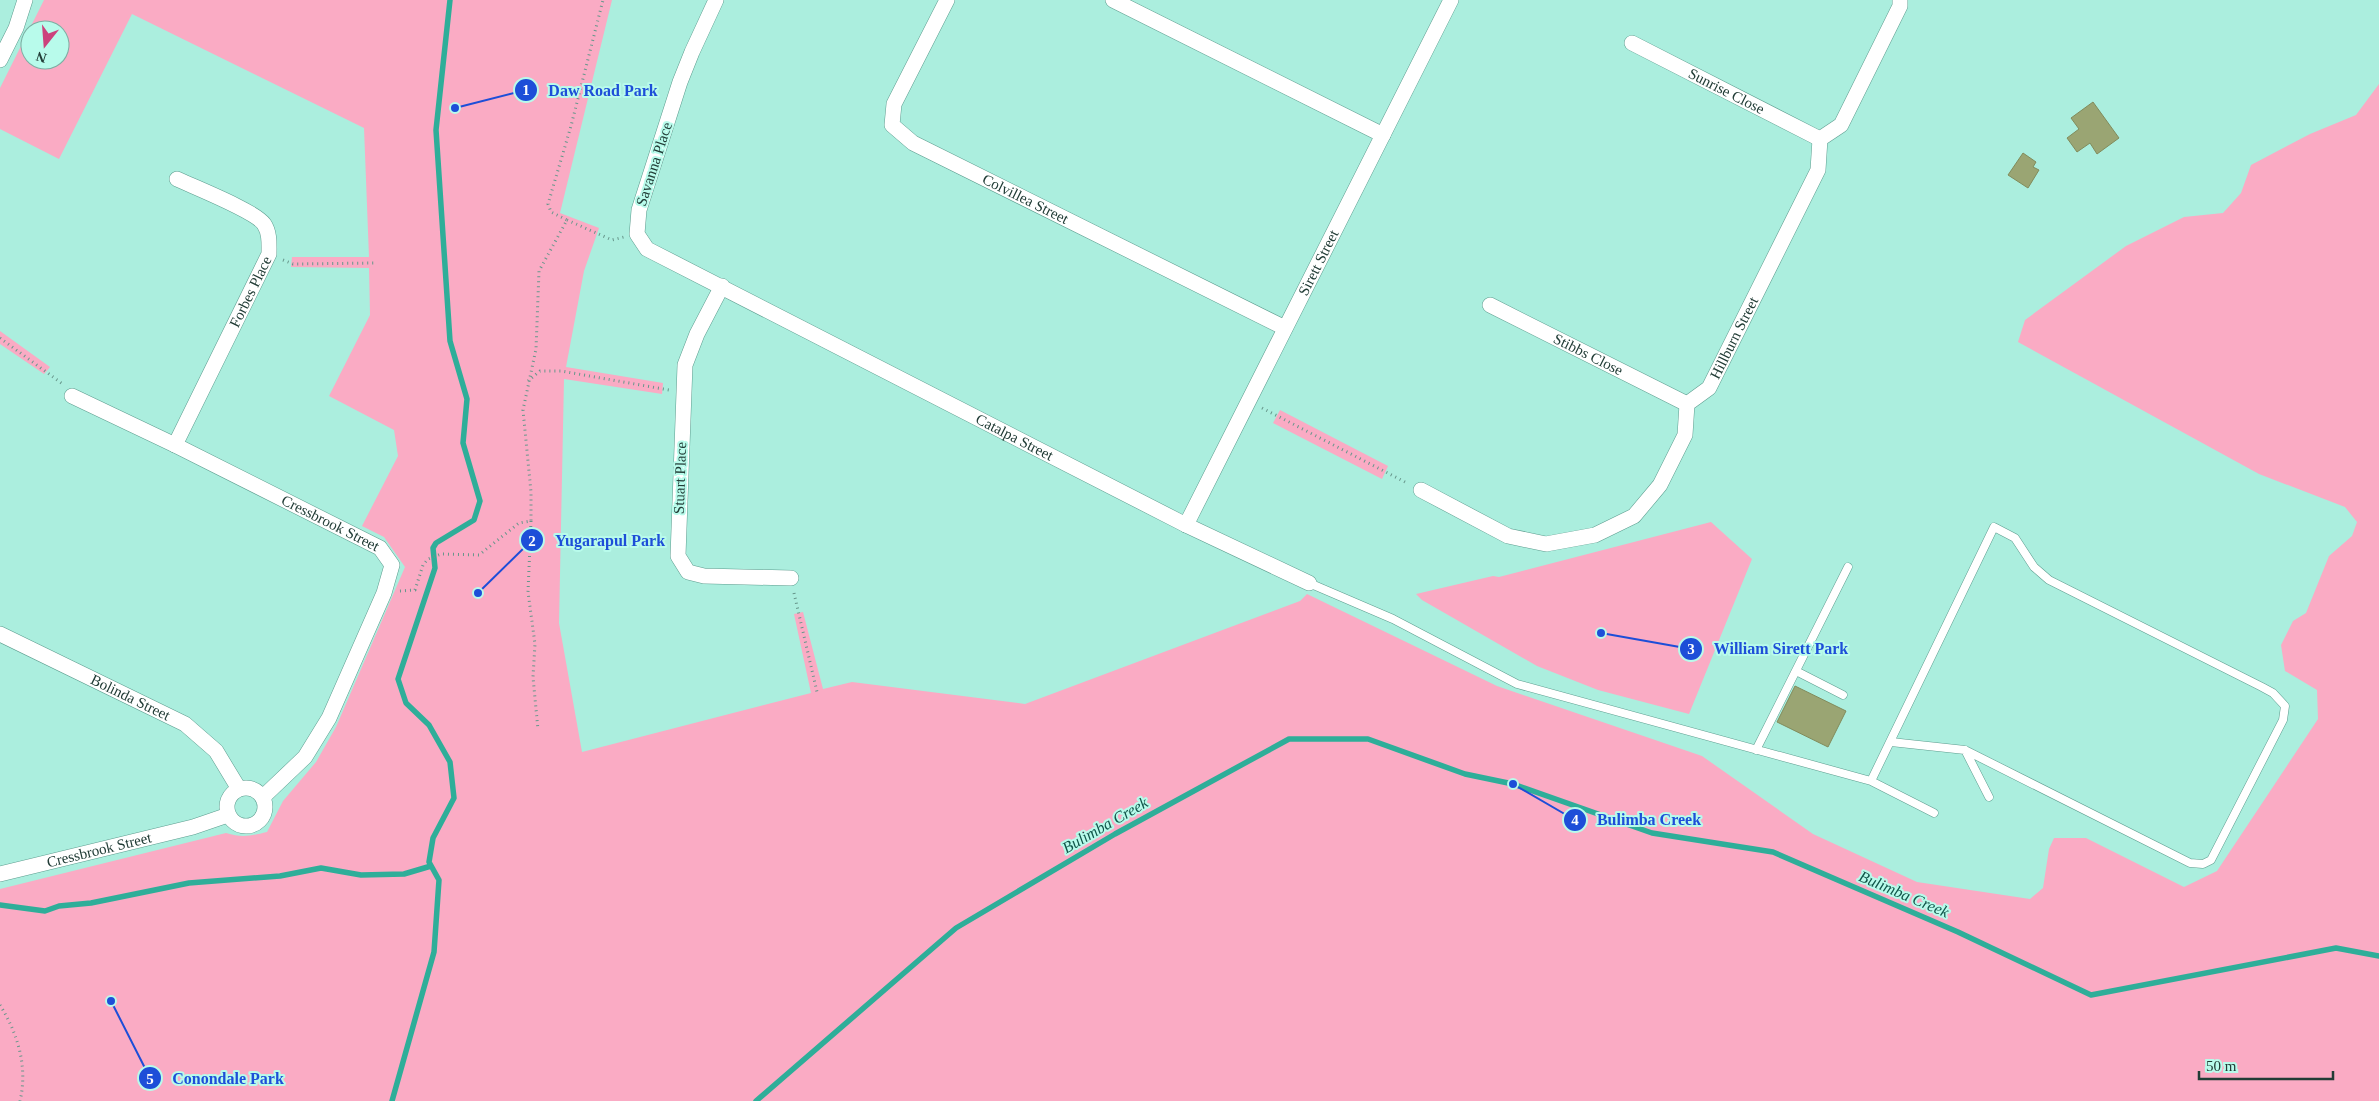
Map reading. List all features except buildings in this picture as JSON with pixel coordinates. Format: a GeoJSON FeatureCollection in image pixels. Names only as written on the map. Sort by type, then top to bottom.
{"type":"FeatureCollection","features":[{"type":"Feature","properties":{"kind":"street"},"geometry":{"type":"LineString","coordinates":[[0,60],[16,28],[25,0]]}},
{"type":"Feature","properties":{"kind":"street","name":"Savanna Place"},"geometry":{"type":"LineString","coordinates":[[637,234],[639,210],[680,82],[716,0]]}},
{"type":"Feature","properties":{"kind":"street","name":"Colvillea Street"},"geometry":{"type":"LineString","coordinates":[[947,0],[894,104],[892,125],[913,143],[1285,328]]}},
{"type":"Feature","properties":{"kind":"street"},"geometry":{"type":"LineString","coordinates":[[1113,0],[1383,135]]}},
{"type":"Feature","properties":{"kind":"street","name":"Sirett Street"},"geometry":{"type":"LineString","coordinates":[[1186,525],[1451,0]]}},
{"type":"Feature","properties":{"kind":"street"},"geometry":{"type":"LineString","coordinates":[[1820,140],[1841,125],[1900,6],[1900,0]]}},
{"type":"Feature","properties":{"kind":"street","name":"Sunrise Close"},"geometry":{"type":"LineString","coordinates":[[1632,44],[1820,140]]}},
{"type":"Feature","properties":{"kind":"street","name":"Hillburn Street"},"geometry":{"type":"LineString","coordinates":[[1686,404],[1709,388],[1818,170],[1820,140]]}},
{"type":"Feature","properties":{"kind":"street","name":"Forbes Place"},"geometry":{"type":"LineString","coordinates":[[175,444],[269,254],[269,236],[263,223],[177,178]]}},
{"type":"Feature","properties":{"kind":"street"},"geometry":{"type":"LineString","coordinates":[[637,234],[646,249],[722,286]]}},
{"type":"Feature","properties":{"kind":"street","name":"Stuart Place"},"geometry":{"type":"LineString","coordinates":[[722,286],[697,334],[685,365],[682,392],[678,556],[688,572],[704,576],[791,578]]}},
{"type":"Feature","properties":{"kind":"street","name":"Catalpa Street"},"geometry":{"type":"LineString","coordinates":[[722,286],[1186,525],[1308,583]]}},
{"type":"Feature","properties":{"kind":"street","name":"Stibbs Close"},"geometry":{"type":"LineString","coordinates":[[1490,305],[1686,404]]}},
{"type":"Feature","properties":{"kind":"street","name":"Cressbrook Street"},"geometry":{"type":"LineString","coordinates":[[72,396],[175,444],[380,548],[392,565],[384,593],[329,718],[305,757],[263,797]]}},
{"type":"Feature","properties":{"kind":"street"},"geometry":{"type":"LineString","coordinates":[[1421,490],[1508,536],[1546,544],[1595,535],[1634,516],[1660,485],[1685,434],[1686,404]]}},
{"type":"Feature","properties":{"kind":"street","name":"Bolinda Street"},"geometry":{"type":"LineString","coordinates":[[0,634],[185,724],[216,750],[239,789]]}},
{"type":"Feature","properties":{"kind":"street"},"geometry":{"type":"LineString","coordinates":[[250,788],[263,797],[265,813],[255,825],[239,826],[228,815],[228,800],[239,789],[250,788]]}},
{"type":"Feature","properties":{"kind":"street","name":"Cressbrook Street"},"geometry":{"type":"LineString","coordinates":[[0,874],[193,827],[228,815]]}},
{"type":"Feature","properties":{"kind":"lane"},"geometry":{"type":"LineString","coordinates":[[1871,781],[1994,527],[2015,538],[2034,567],[2049,580],[2262,687],[2277,696],[2285,706],[2282,720],[2211,860],[2203,864],[2190,863],[1965,750],[1891,742]]}},
{"type":"Feature","properties":{"kind":"lane"},"geometry":{"type":"LineString","coordinates":[[1756,750],[1848,567]]}},
{"type":"Feature","properties":{"kind":"lane"},"geometry":{"type":"LineString","coordinates":[[1308,583],[1393,619],[1517,684],[1871,781],[1934,813]]}},
{"type":"Feature","properties":{"kind":"lane"},"geometry":{"type":"LineString","coordinates":[[1796,671],[1843,695]]}},
{"type":"Feature","properties":{"kind":"lane"},"geometry":{"type":"LineString","coordinates":[[1965,750],[1989,797]]}},
{"type":"Feature","properties":{"kind":"path"},"geometry":{"type":"LineString","coordinates":[[602,0],[571,126],[548,204],[551,212],[612,240],[637,234]]}},
{"type":"Feature","properties":{"kind":"path"},"geometry":{"type":"LineString","coordinates":[[538,730],[533,677],[535,644],[528,592],[531,492],[522,410],[536,349],[539,271],[567,220]]}},
{"type":"Feature","properties":{"kind":"path"},"geometry":{"type":"LineString","coordinates":[[269,254],[294,264],[375,263]]}},
{"type":"Feature","properties":{"kind":"path"},"geometry":{"type":"LineString","coordinates":[[0,338],[60,380],[72,396]]}},
{"type":"Feature","properties":{"kind":"path"},"geometry":{"type":"LineString","coordinates":[[527,382],[540,371],[561,371],[682,392]]}},
{"type":"Feature","properties":{"kind":"path"},"geometry":{"type":"LineString","coordinates":[[1250,399],[1269,413],[1421,490]]}},
{"type":"Feature","properties":{"kind":"path"},"geometry":{"type":"LineString","coordinates":[[384,593],[415,590],[423,565],[428,560],[440,554],[478,555],[519,523],[531,521]]}},
{"type":"Feature","properties":{"kind":"path"},"geometry":{"type":"LineString","coordinates":[[791,578],[817,692]]}},
{"type":"Feature","properties":{"kind":"path"},"geometry":{"type":"LineString","coordinates":[[0,1005],[12,1025],[18,1044],[24,1082],[20,1101]]}},
{"type":"Feature","properties":{"kind":"shaded area"},"geometry":{"type":"Polygon","coordinates":[[[44,0],[612,0],[560,213],[599,228],[584,271],[566,367],[663,383],[662,394],[564,379],[559,623],[582,752],[811,693],[794,614],[803,612],[823,689],[852,682],[1025,704],[1300,601],[1307,594],[1497,686],[1702,756],[1813,834],[1917,882],[2030,899],[2043,888],[2049,849],[2054,838],[2086,838],[2184,887],[2217,871],[2318,719],[2317,690],[2285,671],[2281,645],[2293,621],[2306,613],[2329,556],[2352,536],[2357,522],[2345,507],[2259,474],[2018,342],[2025,320],[2126,246],[2184,217],[2223,213],[2241,193],[2251,165],[2310,134],[2356,115],[2379,84],[2379,1101],[0,1101],[0,889],[226,833],[246,836],[267,832],[283,801],[316,762],[336,727],[405,567],[384,537],[362,526],[398,456],[394,430],[329,396],[370,315],[369,268],[291,267],[292,257],[369,257],[364,128],[132,14],[59,159],[0,129],[0,88],[20,48],[20,70],[70,70],[70,20],[34,20],[44,0]]]}},
{"type":"Feature","properties":{"kind":"shaded area"},"geometry":{"type":"Polygon","coordinates":[[[0,331],[50,367],[44,374],[0,344],[0,331]]]}},
{"type":"Feature","properties":{"kind":"shaded area"},"geometry":{"type":"Polygon","coordinates":[[[1280,410],[1388,466],[1382,479],[1273,423],[1280,410]]]}},
{"type":"Feature","properties":{"kind":"shaded area"},"geometry":{"type":"Polygon","coordinates":[[[1711,522],[1752,559],[1689,714],[1598,690],[1537,666],[1422,600],[1416,594],[1493,576],[1499,577],[1711,522]]]}},
{"type":"Feature","properties":{"kind":"waterway"},"geometry":{"type":"LineString","coordinates":[[392,1101],[434,952],[439,880],[429,862],[433,838],[454,798],[450,762],[429,725],[406,703],[398,679],[435,568],[433,548],[436,543],[474,520],[480,501],[463,443],[467,399],[450,341],[436,130],[450,0]]}},
{"type":"Feature","properties":{"kind":"waterway","name":"Bulimba Creek"},"geometry":{"type":"LineString","coordinates":[[756,1101],[956,928],[1115,834],[1289,739],[1368,739],[1465,774],[1513,784],[1652,833],[1773,852],[1958,932],[2091,995],[2336,948],[2379,956]]}},
{"type":"Feature","properties":{"kind":"waterway"},"geometry":{"type":"LineString","coordinates":[[0,905],[45,911],[59,906],[91,903],[189,883],[280,876],[321,868],[361,875],[404,874],[431,866]]}},
{"type":"Feature","properties":{"kind":"place","name":"Daw Road Park"},"geometry":{"type":"Point","coordinates":[455,108]}},
{"type":"Feature","properties":{"kind":"place","name":"Yugarapul Park"},"geometry":{"type":"Point","coordinates":[478,593]}},
{"type":"Feature","properties":{"kind":"place","name":"William Sirett Park"},"geometry":{"type":"Point","coordinates":[1601,633]}},
{"type":"Feature","properties":{"kind":"place","name":"Bulimba Creek"},"geometry":{"type":"Point","coordinates":[1513,784]}},
{"type":"Feature","properties":{"kind":"place","name":"Conondale Park"},"geometry":{"type":"Point","coordinates":[111,1001]}}]}
